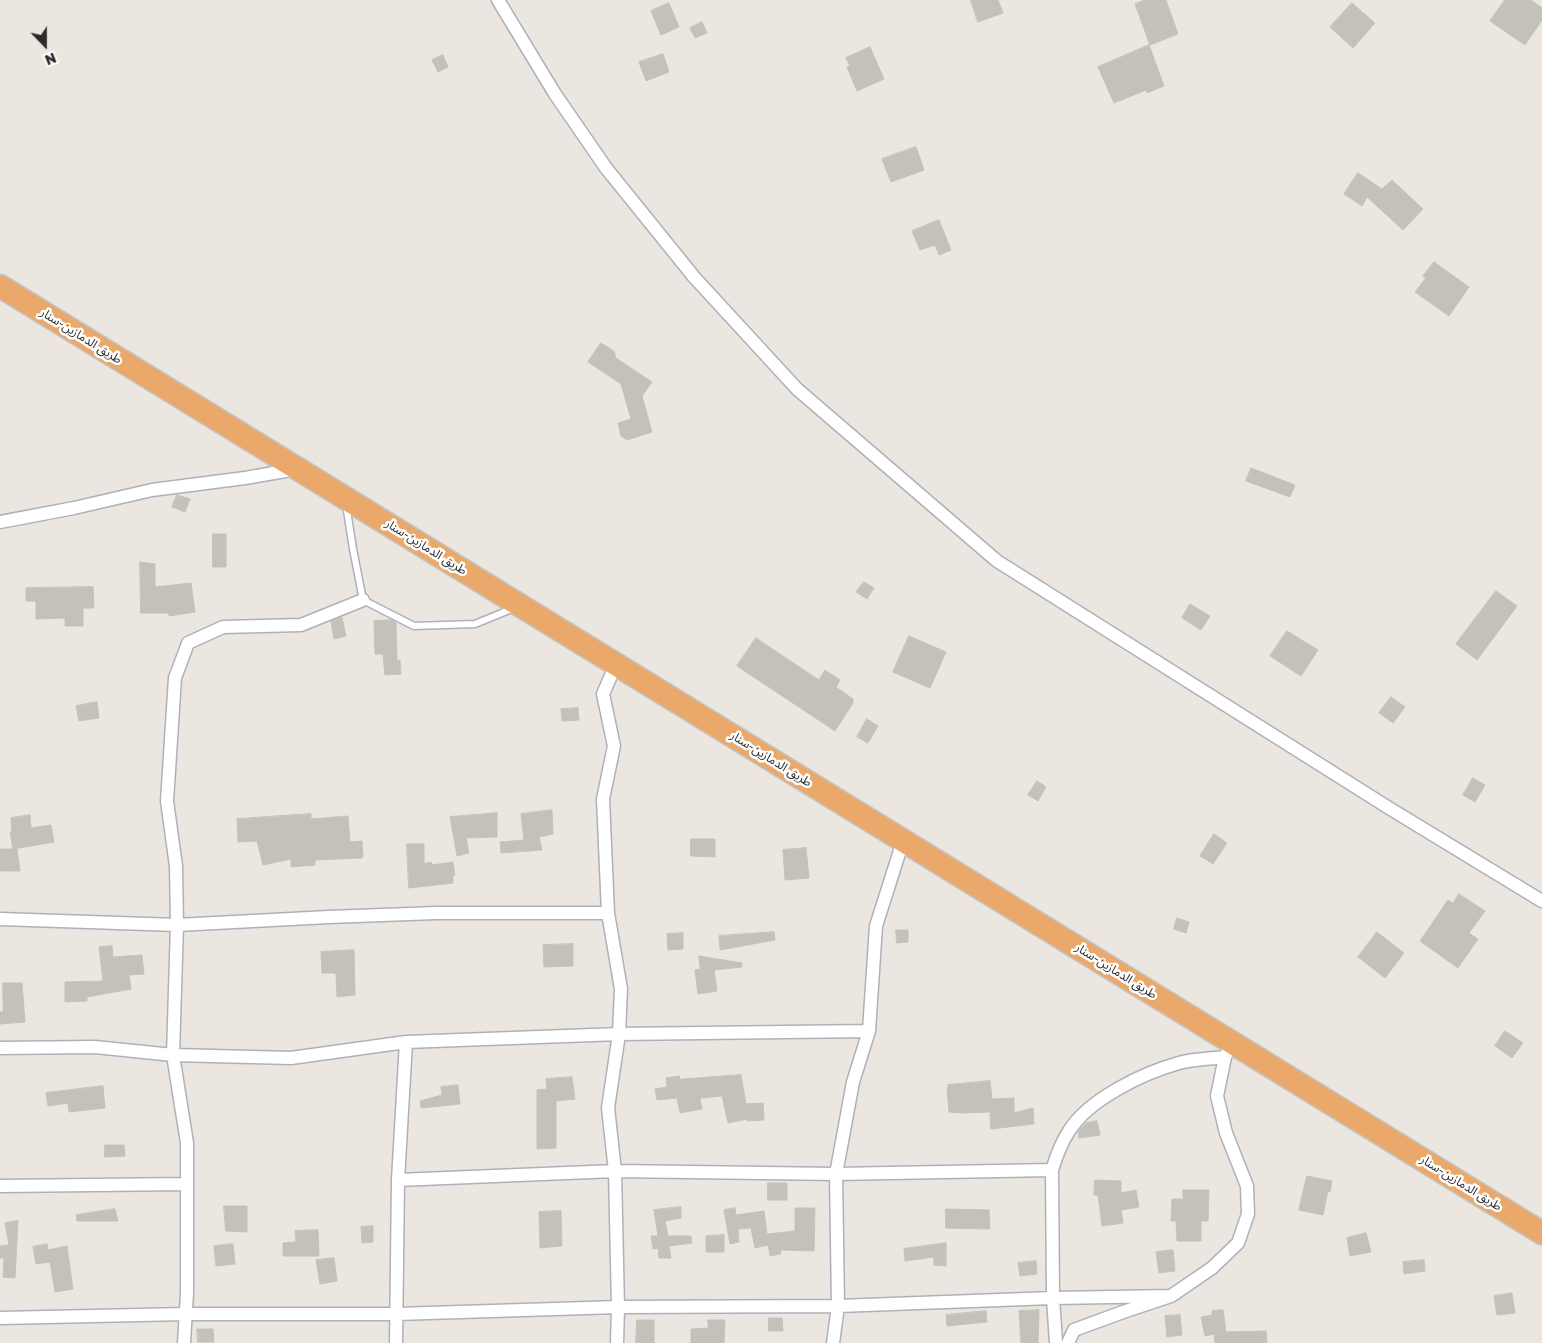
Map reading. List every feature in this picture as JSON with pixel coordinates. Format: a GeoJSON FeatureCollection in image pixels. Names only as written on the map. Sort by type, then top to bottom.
{"type":"FeatureCollection","features":[{"type":"Feature","properties":{"kind":"highway","name":"طريق الدمازين-سنار"},"geometry":{"type":"LineString","coordinates":[[0,286],[903,841],[1229,1050],[1542,1233]]}},
{"type":"Feature","properties":{"kind":"street"},"geometry":{"type":"LineString","coordinates":[[498,0],[555,94],[606,168],[694,277],[797,389],[997,561],[1542,902]]}},
{"type":"Feature","properties":{"kind":"street"},"geometry":{"type":"LineString","coordinates":[[0,522],[74,508],[152,490],[245,478],[296,469]]}},
{"type":"Feature","properties":{"kind":"street"},"geometry":{"type":"LineString","coordinates":[[184,1343],[187,1293],[187,1143],[174,1055],[177,925],[176,866],[167,800],[175,678],[188,644],[223,626],[301,625],[363,600]]}},
{"type":"Feature","properties":{"kind":"street"},"geometry":{"type":"LineString","coordinates":[[616,664],[602,694],[614,746],[603,799],[608,913],[621,989],[619,1034],[608,1108],[615,1171],[617,1343]]}},
{"type":"Feature","properties":{"kind":"street"},"geometry":{"type":"LineString","coordinates":[[833,1343],[838,1306],[836,1174],[854,1082],[870,1030],[876,926],[903,841]]}},
{"type":"Feature","properties":{"kind":"street"},"geometry":{"type":"LineString","coordinates":[[0,920],[177,925],[426,913],[608,913]]}},
{"type":"Feature","properties":{"kind":"street"},"geometry":{"type":"LineString","coordinates":[[0,1048],[95,1047],[174,1055],[291,1058],[406,1042],[619,1034],[870,1030]]}},
{"type":"Feature","properties":{"kind":"street"},"geometry":{"type":"LineString","coordinates":[[396,1343],[398,1180],[406,1042]]}},
{"type":"Feature","properties":{"kind":"street"},"geometry":{"type":"LineString","coordinates":[[1056,1343],[1053,1298],[1052,1170],[1069,1130],[1093,1105],[1142,1076],[1180,1062],[1229,1050],[1218,1096],[1226,1133],[1247,1186],[1248,1214],[1238,1243],[1212,1268],[1171,1296],[1074,1330],[1068,1343]]}},
{"type":"Feature","properties":{"kind":"street"},"geometry":{"type":"LineString","coordinates":[[398,1180],[615,1171],[836,1174],[1052,1170]]}},
{"type":"Feature","properties":{"kind":"street"},"geometry":{"type":"LineString","coordinates":[[0,1186],[187,1184]]}},
{"type":"Feature","properties":{"kind":"street"},"geometry":{"type":"LineString","coordinates":[[0,1318],[186,1314],[397,1314],[618,1307],[838,1306],[1053,1298],[1171,1296]]}},
{"type":"Feature","properties":{"kind":"lane"},"geometry":{"type":"LineString","coordinates":[[346,498],[363,600],[414,626],[475,624],[520,606]]}},
{"type":"Feature","properties":{"kind":"building"},"geometry":{"type":"Polygon","coordinates":[[[971,0],[998,0],[1003,13],[978,22],[971,0]]]}},
{"type":"Feature","properties":{"kind":"building"},"geometry":{"type":"Polygon","coordinates":[[[1145,0],[1166,0],[1178,34],[1150,45],[1135,4],[1145,0]]]}},
{"type":"Feature","properties":{"kind":"building"},"geometry":{"type":"Polygon","coordinates":[[[1505,0],[1531,0],[1542,8],[1542,20],[1525,45],[1490,21],[1505,0]]]}},
{"type":"Feature","properties":{"kind":"building"},"geometry":{"type":"Polygon","coordinates":[[[669,3],[679,27],[661,35],[651,11],[669,3]]]}},
{"type":"Feature","properties":{"kind":"building"},"geometry":{"type":"Polygon","coordinates":[[[1352,3],[1375,23],[1353,48],[1330,27],[1352,3]]]}},
{"type":"Feature","properties":{"kind":"building"},"geometry":{"type":"Polygon","coordinates":[[[702,22],[707,33],[695,38],[690,28],[702,22]]]}},
{"type":"Feature","properties":{"kind":"building"},"geometry":{"type":"Polygon","coordinates":[[[1149,45],[1164,86],[1147,93],[1146,90],[1114,103],[1098,67],[1149,45]]]}},
{"type":"Feature","properties":{"kind":"building"},"geometry":{"type":"Polygon","coordinates":[[[870,47],[884,79],[857,91],[847,67],[850,66],[846,58],[870,47]]]}},
{"type":"Feature","properties":{"kind":"building"},"geometry":{"type":"Polygon","coordinates":[[[663,54],[669,72],[646,81],[639,62],[663,54]]]}},
{"type":"Feature","properties":{"kind":"building"},"geometry":{"type":"Polygon","coordinates":[[[443,55],[448,67],[438,72],[432,60],[443,55]]]}},
{"type":"Feature","properties":{"kind":"building"},"geometry":{"type":"Polygon","coordinates":[[[916,147],[924,170],[891,182],[882,159],[916,147]]]}},
{"type":"Feature","properties":{"kind":"building"},"geometry":{"type":"Polygon","coordinates":[[[1358,173],[1382,189],[1392,180],[1423,209],[1403,230],[1367,197],[1362,206],[1344,194],[1358,173]]]}},
{"type":"Feature","properties":{"kind":"building"},"geometry":{"type":"Polygon","coordinates":[[[939,220],[951,250],[939,255],[935,245],[920,250],[912,231],[939,220]]]}},
{"type":"Feature","properties":{"kind":"building"},"geometry":{"type":"Polygon","coordinates":[[[1434,262],[1469,287],[1449,316],[1415,292],[1426,278],[1423,276],[1434,262]]]}},
{"type":"Feature","properties":{"kind":"building"},"geometry":{"type":"Polygon","coordinates":[[[601,343],[614,351],[616,358],[652,382],[642,396],[652,432],[627,440],[621,436],[618,423],[631,419],[621,384],[588,362],[601,343]]]}},
{"type":"Feature","properties":{"kind":"building"},"geometry":{"type":"Polygon","coordinates":[[[1251,468],[1295,485],[1290,497],[1246,481],[1251,468]]]}},
{"type":"Feature","properties":{"kind":"building"},"geometry":{"type":"Polygon","coordinates":[[[177,495],[190,499],[185,512],[172,507],[177,495]]]}},
{"type":"Feature","properties":{"kind":"building"},"geometry":{"type":"Polygon","coordinates":[[[213,534],[226,534],[226,567],[213,567],[213,534]]]}},
{"type":"Feature","properties":{"kind":"building"},"geometry":{"type":"Polygon","coordinates":[[[140,562],[155,564],[155,587],[191,583],[195,612],[169,616],[169,613],[141,613],[140,562]]]}},
{"type":"Feature","properties":{"kind":"building"},"geometry":{"type":"Polygon","coordinates":[[[864,582],[874,588],[867,599],[856,592],[864,582]]]}},
{"type":"Feature","properties":{"kind":"building"},"geometry":{"type":"Polygon","coordinates":[[[93,587],[94,608],[83,608],[83,626],[65,626],[65,618],[36,619],[36,601],[26,601],[26,588],[93,587]]]}},
{"type":"Feature","properties":{"kind":"building"},"geometry":{"type":"Polygon","coordinates":[[[1496,591],[1517,606],[1477,660],[1456,644],[1496,591]]]}},
{"type":"Feature","properties":{"kind":"building"},"geometry":{"type":"Polygon","coordinates":[[[1190,604],[1210,616],[1201,630],[1182,618],[1190,604]]]}},
{"type":"Feature","properties":{"kind":"building"},"geometry":{"type":"Polygon","coordinates":[[[342,617],[346,636],[334,639],[331,622],[342,617]]]}},
{"type":"Feature","properties":{"kind":"building"},"geometry":{"type":"Polygon","coordinates":[[[392,620],[396,623],[397,661],[400,660],[401,674],[385,675],[383,654],[375,654],[374,621],[392,620]]]}},
{"type":"Feature","properties":{"kind":"building"},"geometry":{"type":"Polygon","coordinates":[[[1287,631],[1318,650],[1301,676],[1270,656],[1287,631]]]}},
{"type":"Feature","properties":{"kind":"building"},"geometry":{"type":"Polygon","coordinates":[[[909,636],[946,652],[930,688],[893,672],[909,636]]]}},
{"type":"Feature","properties":{"kind":"building"},"geometry":{"type":"Polygon","coordinates":[[[756,638],[819,680],[825,670],[840,680],[836,687],[853,699],[853,703],[835,731],[737,666],[756,638]]]}},
{"type":"Feature","properties":{"kind":"building"},"geometry":{"type":"Polygon","coordinates":[[[1391,697],[1405,707],[1393,723],[1379,713],[1391,697]]]}},
{"type":"Feature","properties":{"kind":"building"},"geometry":{"type":"Polygon","coordinates":[[[97,702],[99,718],[79,721],[76,706],[97,702]]]}},
{"type":"Feature","properties":{"kind":"building"},"geometry":{"type":"Polygon","coordinates":[[[578,708],[579,720],[562,721],[561,709],[578,708]]]}},
{"type":"Feature","properties":{"kind":"building"},"geometry":{"type":"Polygon","coordinates":[[[867,719],[878,726],[868,743],[857,737],[867,719]]]}},
{"type":"Feature","properties":{"kind":"building"},"geometry":{"type":"Polygon","coordinates":[[[1473,778],[1485,785],[1475,802],[1463,795],[1473,778]]]}},
{"type":"Feature","properties":{"kind":"building"},"geometry":{"type":"Polygon","coordinates":[[[1037,781],[1046,787],[1038,801],[1028,795],[1037,781]]]}},
{"type":"Feature","properties":{"kind":"building"},"geometry":{"type":"Polygon","coordinates":[[[552,810],[553,834],[539,837],[542,850],[501,853],[500,842],[524,840],[521,814],[552,810]]]}},
{"type":"Feature","properties":{"kind":"building"},"geometry":{"type":"Polygon","coordinates":[[[497,813],[497,837],[466,838],[469,853],[457,856],[450,817],[497,813]]]}},
{"type":"Feature","properties":{"kind":"building"},"geometry":{"type":"Polygon","coordinates":[[[311,814],[311,819],[348,816],[350,842],[362,841],[362,858],[315,860],[315,865],[291,867],[291,859],[263,865],[257,841],[238,842],[237,819],[311,814]]]}},
{"type":"Feature","properties":{"kind":"building"},"geometry":{"type":"Polygon","coordinates":[[[30,815],[31,828],[51,825],[54,842],[13,849],[10,832],[12,831],[11,818],[30,815]]]}},
{"type":"Feature","properties":{"kind":"building"},"geometry":{"type":"Polygon","coordinates":[[[1214,834],[1227,843],[1213,864],[1200,856],[1214,834]]]}},
{"type":"Feature","properties":{"kind":"building"},"geometry":{"type":"Polygon","coordinates":[[[691,839],[715,839],[715,857],[691,856],[691,839]]]}},
{"type":"Feature","properties":{"kind":"building"},"geometry":{"type":"Polygon","coordinates":[[[407,844],[424,844],[424,864],[431,862],[432,865],[453,862],[455,875],[453,875],[453,883],[409,888],[407,844]]]}},
{"type":"Feature","properties":{"kind":"building"},"geometry":{"type":"Polygon","coordinates":[[[806,848],[809,878],[785,880],[783,850],[806,848]]]}},
{"type":"Feature","properties":{"kind":"building"},"geometry":{"type":"Polygon","coordinates":[[[0,849],[17,849],[20,871],[0,871],[0,849]]]}},
{"type":"Feature","properties":{"kind":"building"},"geometry":{"type":"Polygon","coordinates":[[[1459,894],[1485,911],[1469,933],[1478,939],[1458,968],[1420,941],[1448,900],[1453,903],[1459,894]]]}},
{"type":"Feature","properties":{"kind":"building"},"geometry":{"type":"Polygon","coordinates":[[[1177,918],[1189,922],[1186,933],[1174,929],[1177,918]]]}},
{"type":"Feature","properties":{"kind":"building"},"geometry":{"type":"Polygon","coordinates":[[[896,930],[908,930],[908,942],[897,943],[896,930]]]}},
{"type":"Feature","properties":{"kind":"building"},"geometry":{"type":"Polygon","coordinates":[[[774,932],[775,940],[720,950],[719,936],[774,932]]]}},
{"type":"Feature","properties":{"kind":"building"},"geometry":{"type":"Polygon","coordinates":[[[1377,932],[1404,953],[1385,978],[1358,957],[1377,932]]]}},
{"type":"Feature","properties":{"kind":"building"},"geometry":{"type":"Polygon","coordinates":[[[683,933],[683,949],[668,950],[667,934],[683,933]]]}},
{"type":"Feature","properties":{"kind":"building"},"geometry":{"type":"Polygon","coordinates":[[[573,944],[573,966],[544,967],[543,945],[573,944]]]}},
{"type":"Feature","properties":{"kind":"building"},"geometry":{"type":"Polygon","coordinates":[[[112,946],[113,957],[142,955],[144,974],[129,975],[131,989],[87,997],[87,1001],[65,1002],[65,982],[103,981],[99,947],[112,946]]]}},
{"type":"Feature","properties":{"kind":"building"},"geometry":{"type":"Polygon","coordinates":[[[354,950],[355,995],[337,997],[336,973],[322,973],[321,952],[354,950]]]}},
{"type":"Feature","properties":{"kind":"building"},"geometry":{"type":"Polygon","coordinates":[[[699,956],[742,963],[742,967],[714,970],[717,991],[698,994],[695,970],[700,969],[699,956]]]}},
{"type":"Feature","properties":{"kind":"building"},"geometry":{"type":"Polygon","coordinates":[[[3,983],[22,983],[25,1022],[0,1024],[0,1012],[3,1012],[3,983]]]}},
{"type":"Feature","properties":{"kind":"building"},"geometry":{"type":"Polygon","coordinates":[[[1505,1031],[1523,1043],[1512,1058],[1495,1046],[1505,1031]]]}},
{"type":"Feature","properties":{"kind":"building"},"geometry":{"type":"Polygon","coordinates":[[[741,1075],[746,1104],[763,1103],[764,1120],[747,1121],[747,1119],[728,1123],[722,1096],[700,1098],[702,1109],[680,1113],[677,1098],[657,1100],[655,1089],[667,1087],[666,1078],[679,1076],[680,1079],[741,1075]]]}},
{"type":"Feature","properties":{"kind":"building"},"geometry":{"type":"Polygon","coordinates":[[[572,1077],[575,1099],[556,1101],[556,1148],[537,1149],[537,1090],[547,1089],[546,1079],[572,1077]]]}},
{"type":"Feature","properties":{"kind":"building"},"geometry":{"type":"Polygon","coordinates":[[[990,1081],[992,1099],[1014,1098],[1014,1113],[1033,1108],[1034,1124],[991,1129],[990,1112],[949,1112],[948,1085],[990,1081]]]}},
{"type":"Feature","properties":{"kind":"building"},"geometry":{"type":"Polygon","coordinates":[[[458,1085],[460,1104],[421,1108],[420,1101],[442,1095],[441,1087],[458,1085]]]}},
{"type":"Feature","properties":{"kind":"building"},"geometry":{"type":"Polygon","coordinates":[[[103,1086],[105,1108],[69,1112],[68,1103],[48,1106],[46,1093],[103,1086]]]}},
{"type":"Feature","properties":{"kind":"building"},"geometry":{"type":"Polygon","coordinates":[[[1097,1121],[1100,1135],[1079,1138],[1078,1132],[1086,1123],[1097,1121]]]}},
{"type":"Feature","properties":{"kind":"building"},"geometry":{"type":"Polygon","coordinates":[[[105,1145],[124,1145],[125,1156],[105,1157],[105,1145]]]}},
{"type":"Feature","properties":{"kind":"building"},"geometry":{"type":"Polygon","coordinates":[[[1307,1176],[1332,1181],[1323,1215],[1299,1210],[1307,1176]]]}},
{"type":"Feature","properties":{"kind":"building"},"geometry":{"type":"Polygon","coordinates":[[[1095,1180],[1121,1181],[1121,1193],[1136,1190],[1139,1207],[1121,1210],[1123,1223],[1102,1226],[1098,1195],[1094,1195],[1095,1180]]]}},
{"type":"Feature","properties":{"kind":"building"},"geometry":{"type":"Polygon","coordinates":[[[768,1183],[787,1183],[787,1200],[768,1200],[768,1183]]]}},
{"type":"Feature","properties":{"kind":"building"},"geometry":{"type":"Polygon","coordinates":[[[1183,1190],[1209,1190],[1208,1221],[1201,1221],[1201,1241],[1177,1241],[1176,1221],[1171,1221],[1172,1199],[1183,1199],[1183,1190]]]}},
{"type":"Feature","properties":{"kind":"building"},"geometry":{"type":"Polygon","coordinates":[[[224,1206],[247,1206],[247,1232],[226,1231],[224,1206]]]}},
{"type":"Feature","properties":{"kind":"building"},"geometry":{"type":"Polygon","coordinates":[[[681,1207],[681,1218],[665,1221],[668,1236],[691,1236],[692,1243],[669,1246],[671,1258],[659,1258],[658,1248],[653,1249],[651,1236],[658,1236],[654,1210],[681,1207]]]}},
{"type":"Feature","properties":{"kind":"building"},"geometry":{"type":"Polygon","coordinates":[[[735,1208],[736,1215],[764,1211],[767,1234],[795,1231],[795,1208],[815,1208],[814,1251],[780,1250],[781,1254],[770,1256],[768,1245],[755,1248],[751,1228],[738,1229],[739,1242],[730,1244],[724,1210],[735,1208]]]}},
{"type":"Feature","properties":{"kind":"building"},"geometry":{"type":"Polygon","coordinates":[[[115,1209],[118,1221],[77,1221],[76,1215],[115,1209]]]}},
{"type":"Feature","properties":{"kind":"building"},"geometry":{"type":"Polygon","coordinates":[[[946,1209],[989,1210],[990,1229],[946,1228],[946,1209]]]}},
{"type":"Feature","properties":{"kind":"building"},"geometry":{"type":"Polygon","coordinates":[[[561,1211],[562,1246],[540,1248],[539,1212],[561,1211]]]}},
{"type":"Feature","properties":{"kind":"building"},"geometry":{"type":"Polygon","coordinates":[[[18,1221],[15,1278],[3,1277],[4,1258],[0,1258],[0,1246],[9,1245],[5,1223],[18,1221]]]}},
{"type":"Feature","properties":{"kind":"building"},"geometry":{"type":"Polygon","coordinates":[[[373,1226],[373,1242],[362,1243],[361,1227],[373,1226]]]}},
{"type":"Feature","properties":{"kind":"building"},"geometry":{"type":"Polygon","coordinates":[[[318,1230],[319,1256],[283,1256],[283,1243],[296,1242],[295,1231],[318,1230]]]}},
{"type":"Feature","properties":{"kind":"building"},"geometry":{"type":"Polygon","coordinates":[[[1366,1233],[1371,1252],[1350,1256],[1347,1238],[1366,1233]]]}},
{"type":"Feature","properties":{"kind":"building"},"geometry":{"type":"Polygon","coordinates":[[[724,1235],[724,1252],[706,1252],[706,1236],[724,1235]]]}},
{"type":"Feature","properties":{"kind":"building"},"geometry":{"type":"Polygon","coordinates":[[[946,1243],[946,1266],[934,1265],[934,1257],[905,1261],[904,1249],[946,1243]]]}},
{"type":"Feature","properties":{"kind":"building"},"geometry":{"type":"Polygon","coordinates":[[[47,1244],[48,1250],[67,1246],[73,1289],[55,1292],[50,1262],[36,1264],[33,1247],[47,1244]]]}},
{"type":"Feature","properties":{"kind":"building"},"geometry":{"type":"Polygon","coordinates":[[[233,1244],[235,1264],[216,1266],[214,1246],[233,1244]]]}},
{"type":"Feature","properties":{"kind":"building"},"geometry":{"type":"Polygon","coordinates":[[[1173,1250],[1175,1271],[1159,1273],[1156,1252],[1173,1250]]]}},
{"type":"Feature","properties":{"kind":"building"},"geometry":{"type":"Polygon","coordinates":[[[334,1258],[337,1281],[320,1284],[316,1260],[334,1258]]]}},
{"type":"Feature","properties":{"kind":"building"},"geometry":{"type":"Polygon","coordinates":[[[1424,1260],[1425,1271],[1404,1274],[1403,1262],[1424,1260]]]}},
{"type":"Feature","properties":{"kind":"building"},"geometry":{"type":"Polygon","coordinates":[[[1036,1261],[1037,1274],[1020,1276],[1018,1263],[1036,1261]]]}},
{"type":"Feature","properties":{"kind":"building"},"geometry":{"type":"Polygon","coordinates":[[[1512,1293],[1515,1313],[1497,1315],[1494,1296],[1512,1293]]]}},
{"type":"Feature","properties":{"kind":"building"},"geometry":{"type":"Polygon","coordinates":[[[1039,1310],[1038,1343],[1021,1343],[1019,1311],[1039,1310]]]}},
{"type":"Feature","properties":{"kind":"building"},"geometry":{"type":"Polygon","coordinates":[[[1223,1310],[1226,1332],[1266,1331],[1267,1343],[1215,1343],[1214,1334],[1205,1336],[1201,1317],[1212,1315],[1212,1311],[1223,1310]]]}},
{"type":"Feature","properties":{"kind":"building"},"geometry":{"type":"Polygon","coordinates":[[[986,1311],[987,1322],[947,1326],[946,1315],[986,1311]]]}},
{"type":"Feature","properties":{"kind":"building"},"geometry":{"type":"Polygon","coordinates":[[[1180,1315],[1182,1335],[1167,1337],[1165,1316],[1180,1315]]]}},
{"type":"Feature","properties":{"kind":"building"},"geometry":{"type":"Polygon","coordinates":[[[769,1318],[782,1318],[783,1331],[769,1331],[769,1318]]]}},
{"type":"Feature","properties":{"kind":"building"},"geometry":{"type":"Polygon","coordinates":[[[637,1320],[654,1320],[654,1343],[636,1343],[637,1320]]]}},
{"type":"Feature","properties":{"kind":"building"},"geometry":{"type":"Polygon","coordinates":[[[708,1320],[725,1320],[724,1343],[691,1343],[691,1329],[708,1328],[708,1320]]]}},
{"type":"Feature","properties":{"kind":"building"},"geometry":{"type":"Polygon","coordinates":[[[197,1329],[213,1329],[214,1342],[198,1342],[197,1329]]]}}]}
